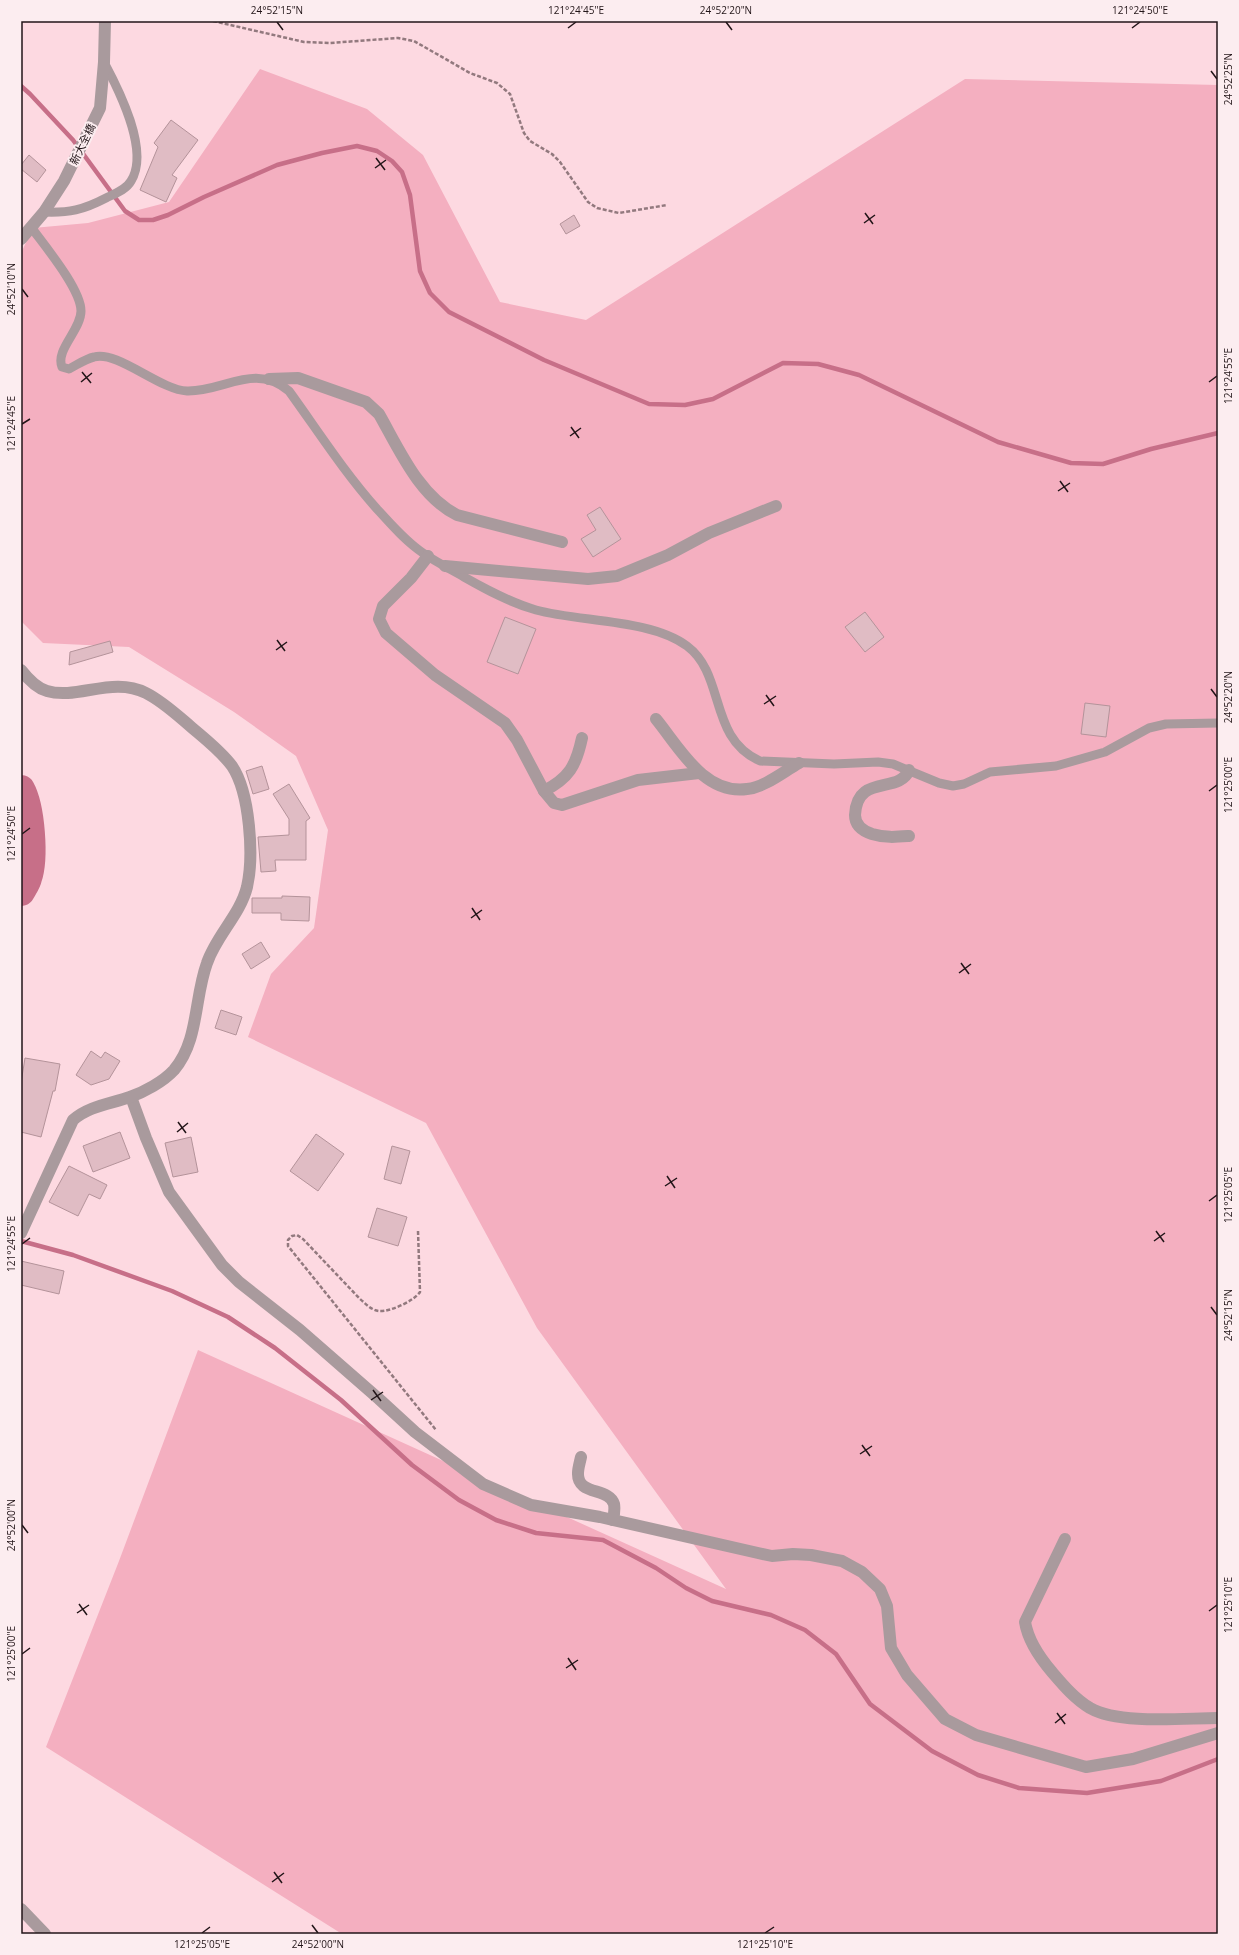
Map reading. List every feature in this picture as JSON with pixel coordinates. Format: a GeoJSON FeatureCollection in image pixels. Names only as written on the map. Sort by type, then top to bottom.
{"type":"FeatureCollection","features":[{"type":"Feature","properties":{"kind":"street"},"geometry":{"type":"LineString","coordinates":[[104,62],[105,21]]}},
{"type":"Feature","properties":{"kind":"street","name":"新大全橋"},"geometry":{"type":"LineString","coordinates":[[21,239],[44,212],[64,181],[100,108],[104,62]]}},
{"type":"Feature","properties":{"kind":"street"},"geometry":{"type":"LineString","coordinates":[[269,379],[298,378],[366,402],[373,407],[379,414],[419,480],[434,498],[446,509],[457,514],[562,542]]}},
{"type":"Feature","properties":{"kind":"street"},"geometry":{"type":"LineString","coordinates":[[445,566],[588,579],[617,576],[668,555],[709,533],[776,506]]}},
{"type":"Feature","properties":{"kind":"street"},"geometry":{"type":"LineString","coordinates":[[428,556],[411,578],[383,606],[379,619],[381,626],[386,633],[434,675],[505,723],[544,791],[554,804],[562,805],[638,780],[699,772]]}},
{"type":"Feature","properties":{"kind":"street"},"geometry":{"type":"LineString","coordinates":[[21,670],[35,686],[47,692],[64,693],[101,688],[127,687],[144,692],[167,706],[212,745],[232,766],[242,786],[248,818],[249,868],[246,888],[240,904],[206,963],[199,989],[191,1036],[183,1057],[173,1071],[156,1084],[131,1097],[90,1109],[73,1120],[24,1217],[21,1232]]}},
{"type":"Feature","properties":{"kind":"street"},"geometry":{"type":"LineString","coordinates":[[656,719],[699,772],[709,780],[734,789],[747,789],[761,784],[799,763]]}},
{"type":"Feature","properties":{"kind":"street"},"geometry":{"type":"LineString","coordinates":[[544,791],[568,776],[579,755],[582,738]]}},
{"type":"Feature","properties":{"kind":"street"},"geometry":{"type":"LineString","coordinates":[[909,770],[907,777],[899,781],[872,788],[861,795],[856,802],[855,818],[859,826],[864,831],[884,838],[909,836]]}},
{"type":"Feature","properties":{"kind":"street"},"geometry":{"type":"LineString","coordinates":[[131,1097],[146,1138],[169,1192],[222,1265],[239,1282],[300,1330],[415,1432],[484,1484],[531,1505],[613,1520],[772,1556],[793,1554],[819,1556],[842,1561],[862,1572],[880,1589],[887,1606],[891,1648],[906,1675],[945,1719],[976,1736],[1086,1766],[1133,1759],[1218,1733]]}},
{"type":"Feature","properties":{"kind":"street"},"geometry":{"type":"LineString","coordinates":[[581,1457],[578,1474],[579,1480],[589,1490],[604,1494],[611,1498],[614,1504],[613,1520]]}},
{"type":"Feature","properties":{"kind":"street"},"geometry":{"type":"LineString","coordinates":[[1065,1539],[1025,1622],[1027,1632],[1034,1645],[1049,1669],[1069,1693],[1091,1708],[1111,1716],[1141,1718],[1218,1718]]}},
{"type":"Feature","properties":{"kind":"street"},"geometry":{"type":"LineString","coordinates":[[21,1909],[45,1934]]}},
{"type":"Feature","properties":{"kind":"lane"},"geometry":{"type":"LineString","coordinates":[[44,212],[65,213],[91,206],[121,191],[130,182],[136,169],[136,148],[132,123],[121,93],[104,62]]}},
{"type":"Feature","properties":{"kind":"lane"},"geometry":{"type":"LineString","coordinates":[[31,227],[65,273],[78,297],[81,310],[77,328],[62,354],[60,364],[62,367],[69,369],[94,357],[101,356],[114,359],[174,388],[186,391],[200,390],[239,380],[269,379],[281,385],[289,391],[350,479],[390,524],[428,556],[491,592],[536,610],[654,631],[676,639],[697,655],[708,672],[724,722],[739,748],[750,757],[760,761],[799,763],[853,764],[878,762],[893,764],[939,783],[954,786],[964,784],[990,772],[1056,766],[1105,752],[1149,728],[1166,724],[1218,723]]}},
{"type":"Feature","properties":{"kind":"path"},"geometry":{"type":"LineString","coordinates":[[213,21],[304,42],[330,43],[398,38],[414,41],[470,73],[497,83],[510,94],[524,133],[530,141],[552,154],[560,162],[588,202],[597,208],[619,213],[667,205]]}},
{"type":"Feature","properties":{"kind":"path"},"geometry":{"type":"LineString","coordinates":[[418,1231],[420,1292],[416,1298],[407,1303],[380,1311],[369,1307],[360,1299],[303,1239],[297,1235],[292,1236],[288,1240],[288,1246],[438,1433]]}},
{"type":"Feature","properties":{"kind":"shaded area"},"geometry":{"type":"Polygon","coordinates":[[[260,69],[367,109],[423,155],[500,302],[586,320],[965,79],[1218,85],[1218,1934],[342,1934],[46,1747],[119,1561],[198,1350],[726,1589],[537,1328],[426,1123],[248,1037],[271,974],[314,928],[328,830],[296,756],[234,712],[129,647],[43,643],[21,621],[21,253],[33,228],[88,223],[169,202],[260,69]]]}},
{"type":"Feature","properties":{"kind":"building"},"geometry":{"type":"Polygon","coordinates":[[[171,120],[198,140],[172,175],[177,178],[166,202],[140,190],[158,147],[154,143],[171,120]]]}},
{"type":"Feature","properties":{"kind":"building"},"geometry":{"type":"Polygon","coordinates":[[[29,155],[46,170],[37,182],[21,169],[21,165],[29,155]]]}},
{"type":"Feature","properties":{"kind":"building"},"geometry":{"type":"Polygon","coordinates":[[[574,215],[580,226],[566,234],[560,224],[574,215]]]}},
{"type":"Feature","properties":{"kind":"building"},"geometry":{"type":"Polygon","coordinates":[[[600,507],[621,539],[593,557],[581,539],[596,530],[587,515],[600,507]]]}},
{"type":"Feature","properties":{"kind":"building"},"geometry":{"type":"Polygon","coordinates":[[[865,612],[884,637],[865,652],[845,627],[865,612]]]}},
{"type":"Feature","properties":{"kind":"building"},"geometry":{"type":"Polygon","coordinates":[[[505,617],[536,629],[518,674],[487,662],[505,617]]]}},
{"type":"Feature","properties":{"kind":"building"},"geometry":{"type":"Polygon","coordinates":[[[110,641],[113,652],[69,665],[70,652],[110,641]]]}},
{"type":"Feature","properties":{"kind":"building"},"geometry":{"type":"Polygon","coordinates":[[[1085,703],[1110,706],[1106,737],[1081,734],[1085,703]]]}},
{"type":"Feature","properties":{"kind":"building"},"geometry":{"type":"Polygon","coordinates":[[[262,766],[269,789],[253,794],[246,771],[262,766]]]}},
{"type":"Feature","properties":{"kind":"building"},"geometry":{"type":"Polygon","coordinates":[[[289,784],[310,818],[306,821],[306,860],[275,860],[276,871],[261,872],[258,837],[289,835],[289,819],[273,794],[289,784]]]}},
{"type":"Feature","properties":{"kind":"building"},"geometry":{"type":"Polygon","coordinates":[[[282,896],[310,897],[309,921],[281,920],[281,913],[252,913],[252,898],[282,898],[282,896]]]}},
{"type":"Feature","properties":{"kind":"building"},"geometry":{"type":"Polygon","coordinates":[[[261,942],[270,957],[251,969],[242,954],[261,942]]]}},
{"type":"Feature","properties":{"kind":"building"},"geometry":{"type":"Polygon","coordinates":[[[221,1010],[242,1017],[236,1035],[215,1028],[221,1010]]]}},
{"type":"Feature","properties":{"kind":"building"},"geometry":{"type":"Polygon","coordinates":[[[91,1051],[101,1058],[105,1052],[120,1061],[109,1079],[91,1085],[76,1075],[91,1051]]]}},
{"type":"Feature","properties":{"kind":"building"},"geometry":{"type":"Polygon","coordinates":[[[25,1058],[60,1064],[55,1091],[53,1091],[41,1137],[21,1132],[21,1083],[25,1058]]]}},
{"type":"Feature","properties":{"kind":"building"},"geometry":{"type":"Polygon","coordinates":[[[120,1132],[130,1158],[93,1172],[83,1146],[120,1132]]]}},
{"type":"Feature","properties":{"kind":"building"},"geometry":{"type":"Polygon","coordinates":[[[316,1134],[344,1154],[318,1191],[290,1171],[316,1134]]]}},
{"type":"Feature","properties":{"kind":"building"},"geometry":{"type":"Polygon","coordinates":[[[191,1137],[198,1172],[173,1177],[165,1143],[191,1137]]]}},
{"type":"Feature","properties":{"kind":"building"},"geometry":{"type":"Polygon","coordinates":[[[392,1146],[410,1151],[401,1184],[384,1179],[392,1146]]]}},
{"type":"Feature","properties":{"kind":"building"},"geometry":{"type":"Polygon","coordinates":[[[69,1166],[107,1185],[100,1199],[89,1194],[78,1216],[49,1202],[69,1166]]]}},
{"type":"Feature","properties":{"kind":"building"},"geometry":{"type":"Polygon","coordinates":[[[377,1208],[407,1217],[398,1246],[368,1237],[377,1208]]]}},
{"type":"Feature","properties":{"kind":"building"},"geometry":{"type":"Polygon","coordinates":[[[21,1261],[64,1271],[59,1294],[21,1285],[21,1261]]]}},
{"type":"Feature","properties":{"kind":"waterway"},"geometry":{"type":"LineString","coordinates":[[21,86],[73,140],[125,211],[139,220],[153,220],[168,215],[204,197],[277,165],[322,153],[357,146],[377,151],[392,161],[402,172],[410,195],[420,271],[430,293],[449,312],[544,360],[649,404],[685,405],[713,399],[783,363],[818,364],[859,375],[998,442],[1071,463],[1103,464],[1151,449],[1218,433]]}},
{"type":"Feature","properties":{"kind":"waterway"},"geometry":{"type":"LineString","coordinates":[[21,789],[27,808],[31,833],[30,869],[27,882],[21,892]]}},
{"type":"Feature","properties":{"kind":"waterway"},"geometry":{"type":"LineString","coordinates":[[21,1241],[73,1255],[172,1291],[228,1317],[275,1348],[341,1400],[412,1465],[459,1500],[496,1520],[536,1533],[603,1540],[656,1568],[686,1588],[712,1601],[771,1615],[805,1630],[836,1654],[870,1704],[932,1751],[978,1775],[1019,1788],[1087,1793],[1161,1781],[1218,1759]]}}]}
